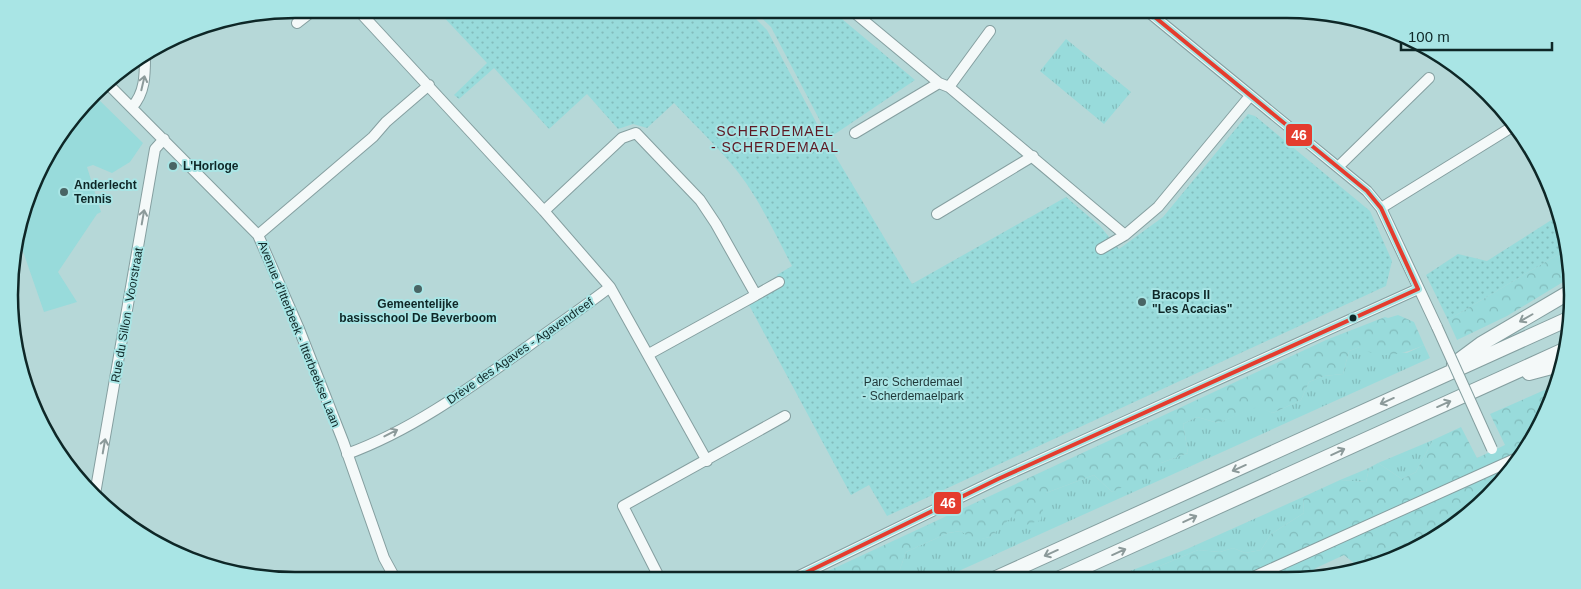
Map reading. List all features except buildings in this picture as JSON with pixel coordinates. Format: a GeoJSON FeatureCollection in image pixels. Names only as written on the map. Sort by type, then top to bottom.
{"type":"FeatureCollection","features":[{"type":"Feature","properties":{"kind":"highway"},"geometry":{"type":"LineString","coordinates":[[1431,380],[1481,344],[1564,294]]}},
{"type":"Feature","properties":{"kind":"highway"},"geometry":{"type":"LineString","coordinates":[[1007,572],[1562,322]]}},
{"type":"Feature","properties":{"kind":"highway"},"geometry":{"type":"LineString","coordinates":[[1073,572],[1557,353]]}},
{"type":"Feature","properties":{"kind":"highway"},"geometry":{"type":"LineString","coordinates":[[1487,384],[1554,366]]}},
{"type":"Feature","properties":{"kind":"street"},"geometry":{"type":"LineString","coordinates":[[297,23],[303,18]]}},
{"type":"Feature","properties":{"kind":"street"},"geometry":{"type":"LineString","coordinates":[[366,18],[544,211],[610,287],[707,461]]}},
{"type":"Feature","properties":{"kind":"street"},"geometry":{"type":"LineString","coordinates":[[861,18],[1033,156],[1125,235]]}},
{"type":"Feature","properties":{"kind":"street"},"geometry":{"type":"LineString","coordinates":[[1155,18],[1367,191],[1381,208],[1500,466]]}},
{"type":"Feature","properties":{"kind":"street"},"geometry":{"type":"LineString","coordinates":[[855,133],[944,85],[990,32]]}},
{"type":"Feature","properties":{"kind":"street"},"geometry":{"type":"LineString","coordinates":[[132,107],[139,99],[145,76],[145,62]]}},
{"type":"Feature","properties":{"kind":"street"},"geometry":{"type":"LineString","coordinates":[[1338,167],[1429,78]]}},
{"type":"Feature","properties":{"kind":"street"},"geometry":{"type":"LineString","coordinates":[[258,235],[374,137],[386,122],[429,85]]}},
{"type":"Feature","properties":{"kind":"street","name":"Avenue d'Itterbeek - Itterbeekse Laan"},"geometry":{"type":"LineString","coordinates":[[111,87],[258,235],[299,330],[348,454],[384,558],[392,572]]}},
{"type":"Feature","properties":{"kind":"street"},"geometry":{"type":"LineString","coordinates":[[1102,249],[1125,235],[1158,207],[1250,96]]}},
{"type":"Feature","properties":{"kind":"street"},"geometry":{"type":"LineString","coordinates":[[1381,208],[1508,129]]}},
{"type":"Feature","properties":{"kind":"street"},"geometry":{"type":"LineString","coordinates":[[544,211],[622,138],[636,133],[700,200],[716,224],[756,295]]}},
{"type":"Feature","properties":{"kind":"street","name":"Rue du Sillon - Voorstraat"},"geometry":{"type":"LineString","coordinates":[[96,487],[155,149],[164,139]]}},
{"type":"Feature","properties":{"kind":"street"},"geometry":{"type":"LineString","coordinates":[[936,214],[1033,156]]}},
{"type":"Feature","properties":{"kind":"street"},"geometry":{"type":"LineString","coordinates":[[649,354],[779,282]]}},
{"type":"Feature","properties":{"kind":"street","name":"Drève des Agaves - Agavendreef"},"geometry":{"type":"LineString","coordinates":[[348,454],[396,431],[457,397],[557,325],[578,313],[610,287]]}},
{"type":"Feature","properties":{"kind":"street"},"geometry":{"type":"LineString","coordinates":[[807,572],[998,479],[1418,288]]}},
{"type":"Feature","properties":{"kind":"street"},"geometry":{"type":"LineString","coordinates":[[656,572],[623,506],[785,416]]}},
{"type":"Feature","properties":{"kind":"street"},"geometry":{"type":"LineString","coordinates":[[1264,572],[1506,463]]}},
{"type":"Feature","properties":{"kind":"green space","name":"Parc Scherdemael - Scherdemaelpark"},"geometry":{"type":"Polygon","coordinates":[[[444,18],[755,18],[767,30],[824,137],[912,284],[1066,197],[1100,226],[1119,249],[1163,217],[1248,114],[1255,116],[1370,211],[1392,261],[1386,286],[887,516],[869,485],[851,495],[749,305],[782,287],[777,275],[792,266],[753,193],[721,152],[674,103],[647,128],[633,124],[618,129],[587,94],[549,129],[494,68],[459,99],[454,95],[487,63],[444,18]]]}},
{"type":"Feature","properties":{"kind":"green space"},"geometry":{"type":"Polygon","coordinates":[[[762,18],[841,18],[915,80],[829,138],[771,27],[762,18]]]}},
{"type":"Feature","properties":{"kind":"green space"},"geometry":{"type":"Polygon","coordinates":[[[1066,39],[1131,92],[1104,124],[1040,71],[1066,39]]]}},
{"type":"Feature","properties":{"kind":"green space","name":"Anderlecht Tennis"},"geometry":{"type":"Polygon","coordinates":[[[99,99],[143,143],[130,162],[112,173],[93,165],[87,167],[101,212],[97,214],[58,272],[77,302],[44,312],[22,248],[27,223],[39,188],[55,156],[75,126],[99,99]]]}},
{"type":"Feature","properties":{"kind":"green space"},"geometry":{"type":"Polygon","coordinates":[[[1553,219],[1560,253],[1448,320],[1426,275],[1458,254],[1487,261],[1553,219]]]}},
{"type":"Feature","properties":{"kind":"green space"},"geometry":{"type":"Polygon","coordinates":[[[1560,253],[1563,282],[1507,316],[1457,340],[1448,320],[1560,253]]]}},
{"type":"Feature","properties":{"kind":"green space"},"geometry":{"type":"Polygon","coordinates":[[[1398,315],[1414,322],[1424,345],[1392,355],[1375,354],[1360,347],[1349,351],[1343,374],[1324,376],[1309,382],[1301,400],[1273,413],[1257,407],[1218,423],[1197,417],[1183,424],[1188,453],[1161,463],[1156,472],[1112,492],[1094,475],[1046,493],[1041,520],[1026,525],[1012,517],[990,537],[974,541],[961,531],[948,533],[906,552],[899,572],[826,572],[1326,340],[1385,317],[1398,315]]]}},
{"type":"Feature","properties":{"kind":"green space"},"geometry":{"type":"Polygon","coordinates":[[[1424,345],[1430,358],[956,572],[899,572],[906,552],[948,533],[961,531],[974,540],[990,537],[1012,516],[1046,493],[1094,475],[1112,492],[1161,463],[1188,453],[1183,424],[1197,417],[1218,423],[1257,406],[1273,413],[1301,400],[1309,382],[1324,376],[1343,374],[1349,351],[1360,347],[1407,353],[1424,345]]]}},
{"type":"Feature","properties":{"kind":"green space"},"geometry":{"type":"Polygon","coordinates":[[[1547,389],[1526,433],[1495,477],[1455,514],[1409,543],[1376,557],[1354,563],[1344,555],[1314,570],[1305,571],[1147,572],[1198,550],[1220,552],[1233,548],[1245,553],[1261,550],[1271,534],[1304,513],[1303,497],[1340,480],[1366,482],[1369,468],[1378,463],[1402,479],[1416,472],[1433,440],[1461,427],[1477,458],[1505,445],[1490,414],[1547,389]]]}},
{"type":"Feature","properties":{"kind":"green space"},"geometry":{"type":"Polygon","coordinates":[[[1433,440],[1416,472],[1402,479],[1378,463],[1433,440]]]}},
{"type":"Feature","properties":{"kind":"green space"},"geometry":{"type":"Polygon","coordinates":[[[1369,468],[1366,482],[1340,480],[1369,468]]]}},
{"type":"Feature","properties":{"kind":"green space"},"geometry":{"type":"Polygon","coordinates":[[[1303,497],[1304,513],[1271,534],[1261,550],[1245,553],[1233,548],[1220,552],[1198,550],[1147,572],[1128,572],[1187,549],[1303,497]]]}},
{"type":"Feature","properties":{"kind":"transit line","name":"46"},"geometry":{"type":"LineString","coordinates":[[1156,18],[1367,191],[1381,208],[1418,289]]}},
{"type":"Feature","properties":{"kind":"transit line","name":"46"},"geometry":{"type":"LineString","coordinates":[[807,572],[998,479],[1418,289]]}},
{"type":"Feature","properties":{"kind":"place","name":"L'Horloge"},"geometry":{"type":"Point","coordinates":[173,166]}},
{"type":"Feature","properties":{"kind":"place","name":"Anderlecht Tennis"},"geometry":{"type":"Point","coordinates":[64,192]}},
{"type":"Feature","properties":{"kind":"place","name":"Gemeentelijke basisschool De Beverboom"},"geometry":{"type":"Point","coordinates":[418,289]}},
{"type":"Feature","properties":{"kind":"place","name":"Bracops II \"Les Acacias\""},"geometry":{"type":"Point","coordinates":[1142,302]}},
{"type":"Feature","properties":{"kind":"district","name":"SCHERDEMAEL - SCHERDEMAAL"},"geometry":{"type":"Point","coordinates":[775,140]}}]}
